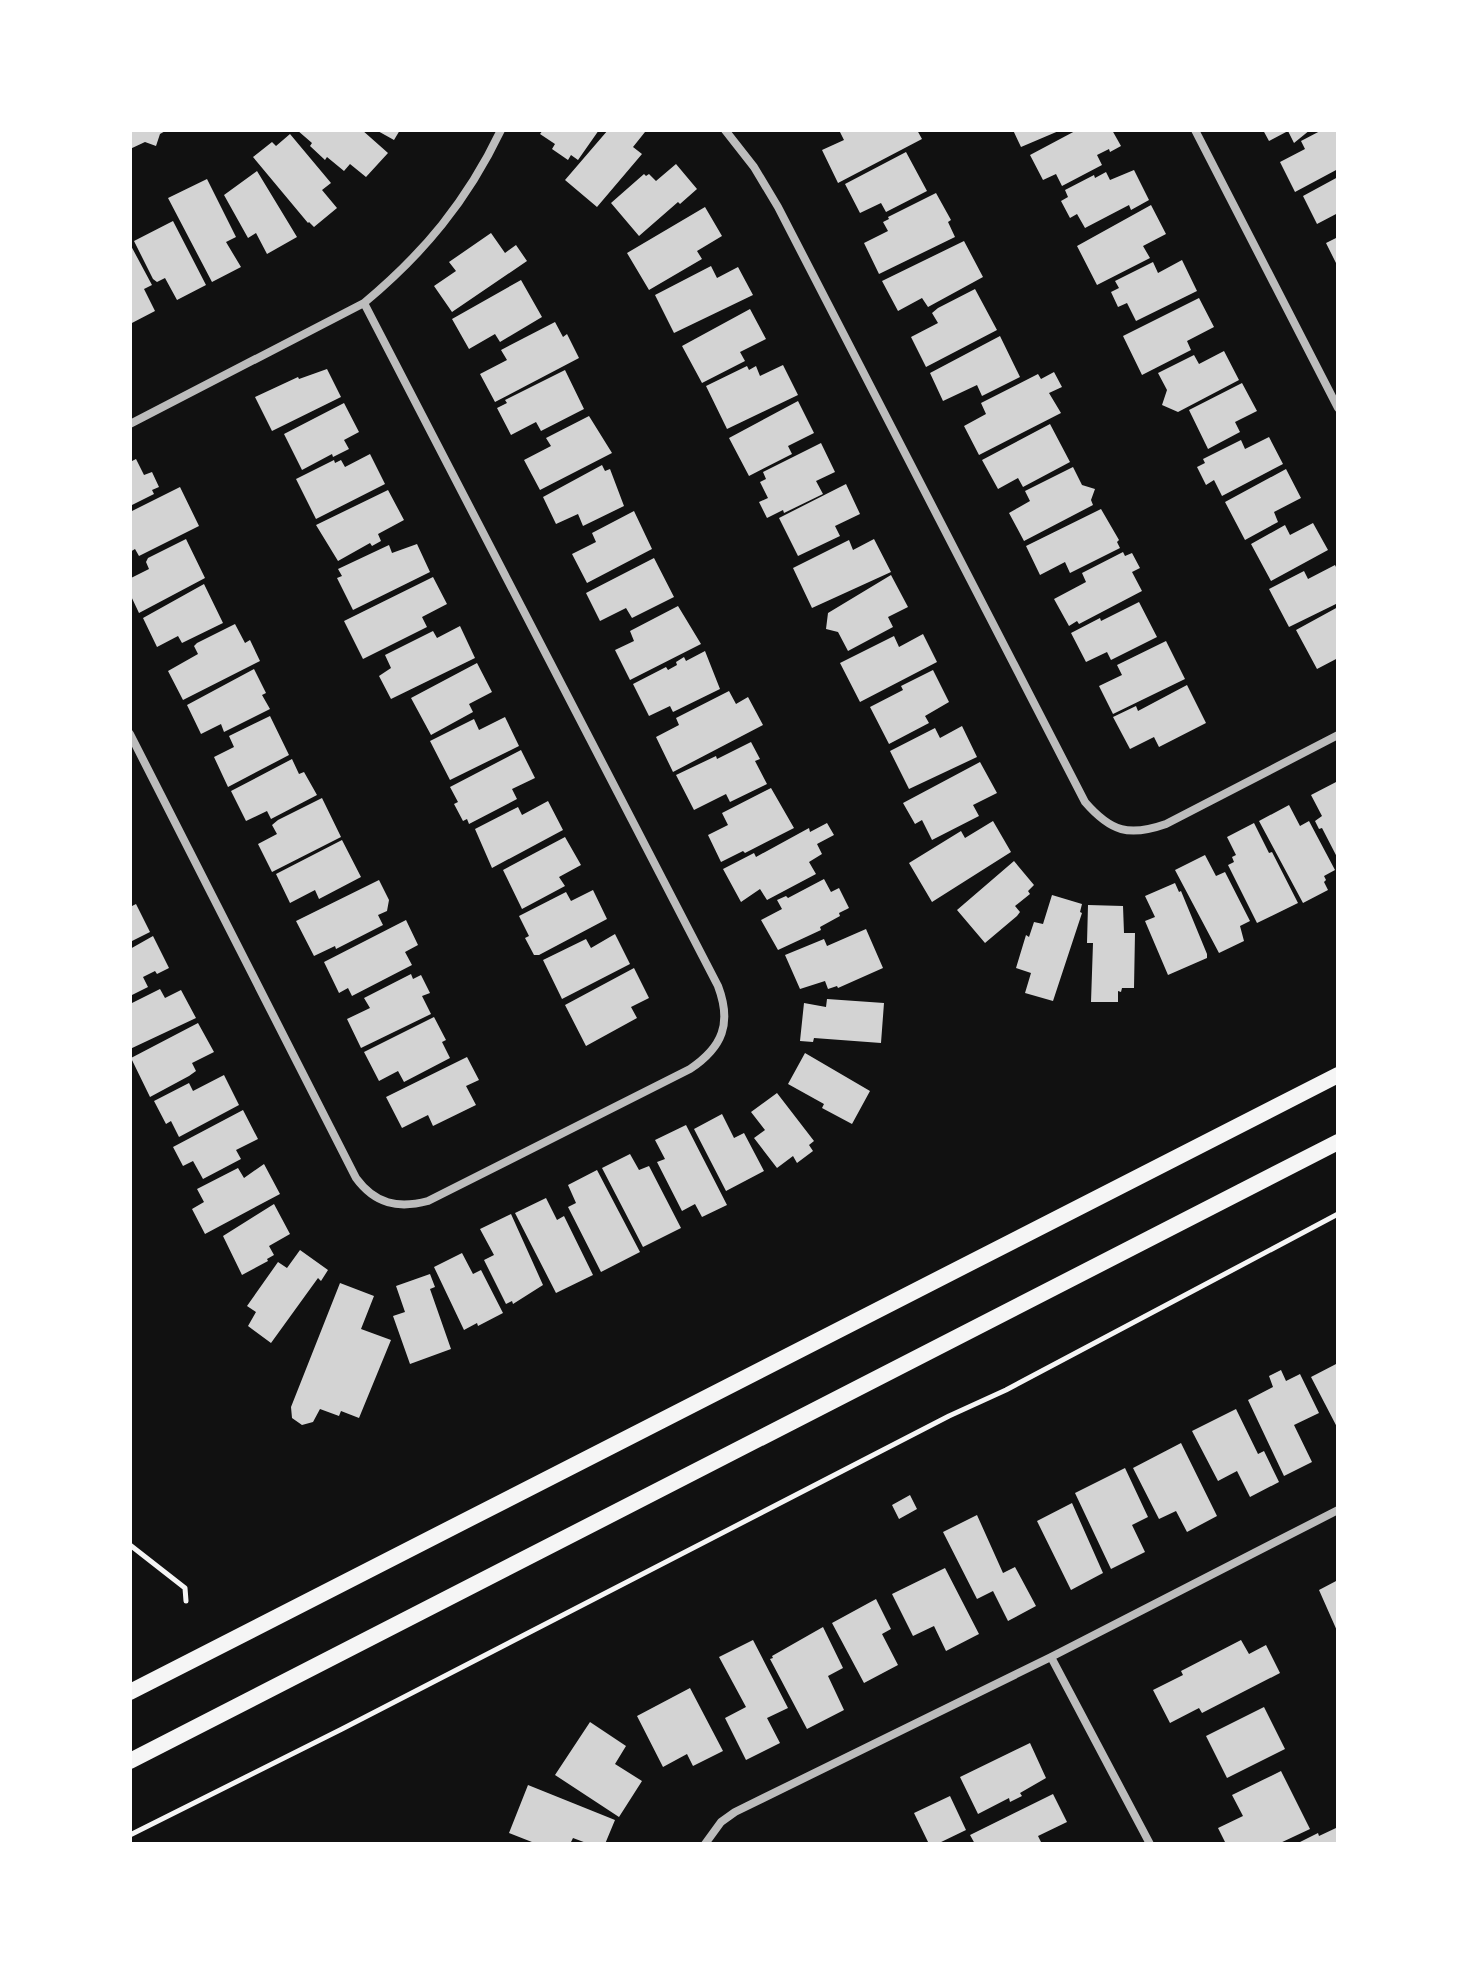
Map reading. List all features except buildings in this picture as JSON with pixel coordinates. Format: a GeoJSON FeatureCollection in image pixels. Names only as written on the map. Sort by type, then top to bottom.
{"type":"FeatureCollection","features":[{"type":"Feature","properties":{"kind":"main road"},"geometry":{"type":"LineString","coordinates":[[130,1692],[1338,1075]]}},
{"type":"Feature","properties":{"kind":"main road"},"geometry":{"type":"LineString","coordinates":[[130,1761],[1338,1142]]}},
{"type":"Feature","properties":{"kind":"street"},"geometry":{"type":"LineString","coordinates":[[130,424],[364,303],[430,242],[477,176],[501,130]]}},
{"type":"Feature","properties":{"kind":"street"},"geometry":{"type":"LineString","coordinates":[[725,130],[754,167],[778,207],[1085,802],[1095,815],[1118,829],[1146,831],[1166,824],[1338,735]]}},
{"type":"Feature","properties":{"kind":"street"},"geometry":{"type":"LineString","coordinates":[[1195,130],[1338,408]]}},
{"type":"Feature","properties":{"kind":"street"},"geometry":{"type":"LineString","coordinates":[[130,734],[356,1178],[364,1189],[385,1203],[398,1206],[428,1201],[676,1076],[704,1059],[716,1047],[722,1032],[725,1004],[718,986],[364,303]]}},
{"type":"Feature","properties":{"kind":"street"},"geometry":{"type":"LineString","coordinates":[[705,1844],[721,1822],[735,1812],[1051,1657],[1338,1510]]}},
{"type":"Feature","properties":{"kind":"street"},"geometry":{"type":"LineString","coordinates":[[1051,1657],[1150,1844]]}},
{"type":"Feature","properties":{"kind":"path"},"geometry":{"type":"LineString","coordinates":[[130,1835],[356,1722],[907,1437],[1006,1390],[1338,1214]]}},
{"type":"Feature","properties":{"kind":"path"},"geometry":{"type":"LineString","coordinates":[[130,1545],[185,1588],[186,1601]]}}]}
